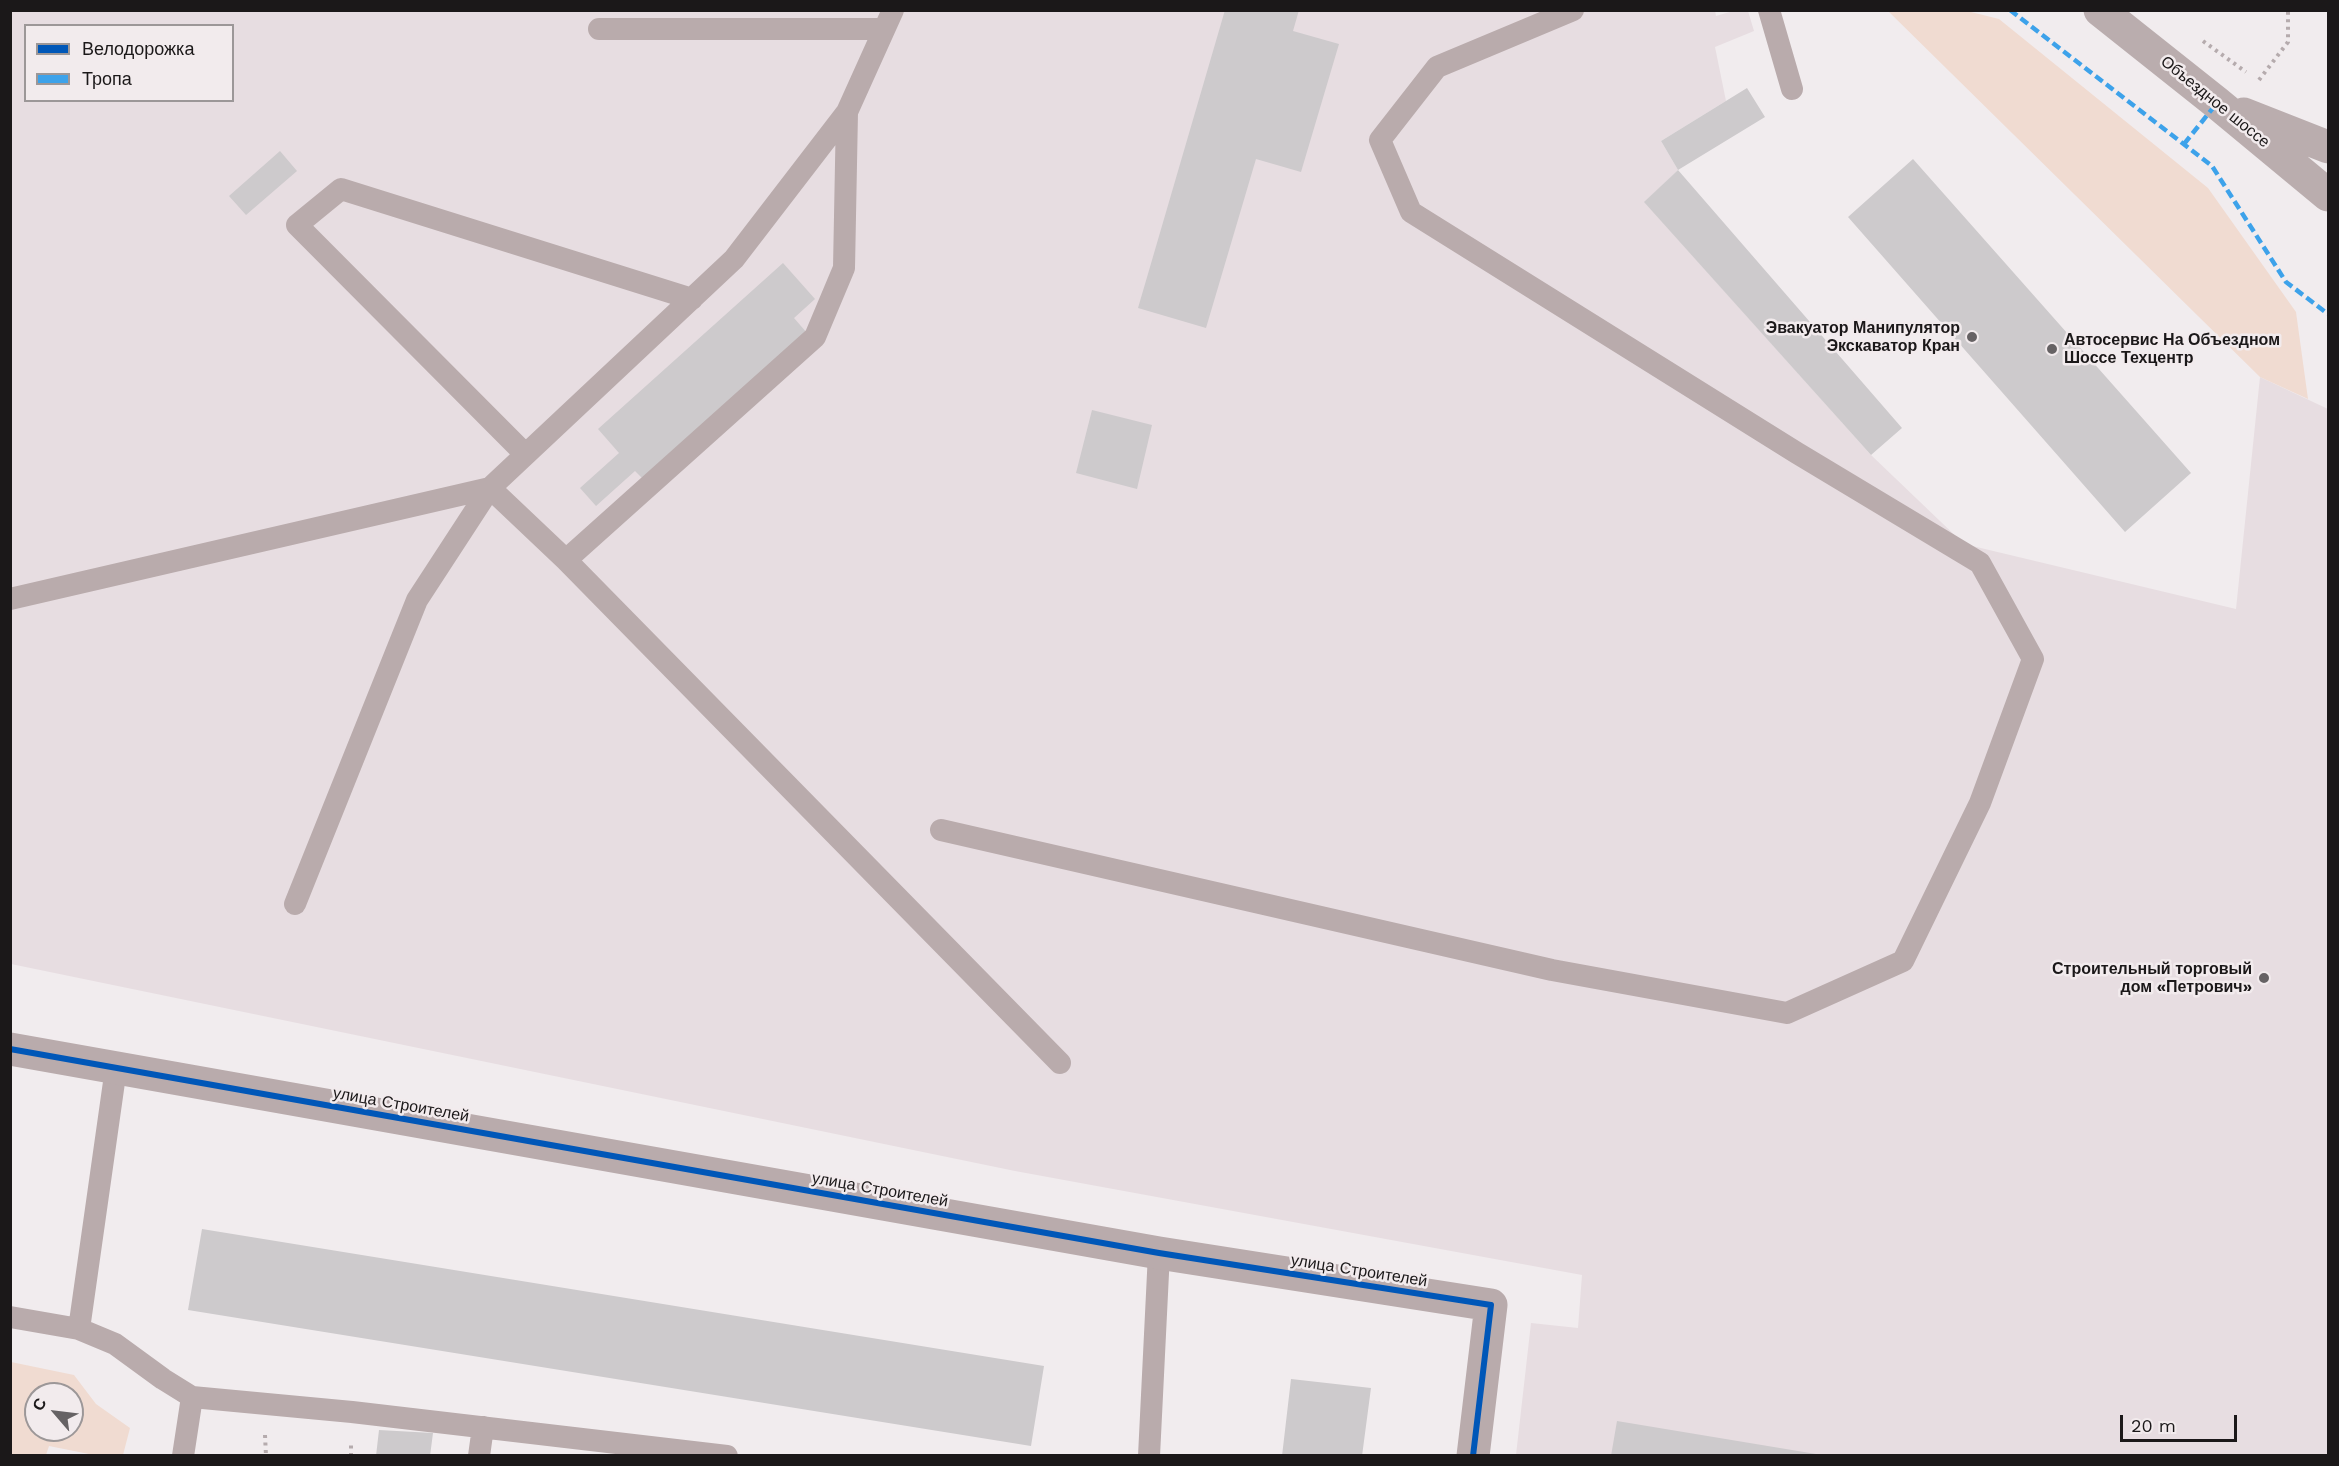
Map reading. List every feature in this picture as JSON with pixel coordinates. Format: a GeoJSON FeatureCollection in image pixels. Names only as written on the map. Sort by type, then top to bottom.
{"type":"FeatureCollection","features":[{"type":"Feature","properties":{"kind":"main road","name":"Объездное шоссе"},"geometry":{"type":"LineString","coordinates":[[2100,10],[2328,195]]}},
{"type":"Feature","properties":{"kind":"main road"},"geometry":{"type":"LineString","coordinates":[[2217,103],[2328,147]]}},
{"type":"Feature","properties":{"kind":"street","name":"улица Строителей"},"geometry":{"type":"LineString","coordinates":[[10,1049],[1159,1254],[1491,1305],[1473,1455]]}},
{"type":"Feature","properties":{"kind":"lane"},"geometry":{"type":"LineString","coordinates":[[941,830],[1552,970],[1787,1013],[1903,961],[1980,803],[2033,659],[1980,562],[1797,453],[1411,212],[1380,140],[1437,67],[1573,10]]}},
{"type":"Feature","properties":{"kind":"lane"},"geometry":{"type":"LineString","coordinates":[[1769,10],[1792,89]]}},
{"type":"Feature","properties":{"kind":"lane"},"geometry":{"type":"LineString","coordinates":[[295,903],[417,600],[490,488],[734,259],[847,112],[888,20],[599,29]]}},
{"type":"Feature","properties":{"kind":"lane"},"geometry":{"type":"LineString","coordinates":[[566,560],[815,336],[844,268],[847,112]]}},
{"type":"Feature","properties":{"kind":"lane"},"geometry":{"type":"LineString","coordinates":[[525,454],[297,225],[341,189],[692,298]]}},
{"type":"Feature","properties":{"kind":"lane"},"geometry":{"type":"LineString","coordinates":[[490,488],[566,560],[1060,1063]]}},
{"type":"Feature","properties":{"kind":"lane"},"geometry":{"type":"LineString","coordinates":[[10,599],[490,488]]}},
{"type":"Feature","properties":{"kind":"lane"},"geometry":{"type":"LineString","coordinates":[[79,1329],[116,1068]]}},
{"type":"Feature","properties":{"kind":"lane"},"geometry":{"type":"LineString","coordinates":[[1149,1455],[1159,1254]]}},
{"type":"Feature","properties":{"kind":"lane"},"geometry":{"type":"LineString","coordinates":[[10,1317],[79,1329],[115,1344],[163,1379],[192,1396],[727,1455]]}},
{"type":"Feature","properties":{"kind":"lane"},"geometry":{"type":"LineString","coordinates":[[183,1455],[192,1396]]}},
{"type":"Feature","properties":{"kind":"lane"},"geometry":{"type":"LineString","coordinates":[[478,1455],[483,1427]]}},
{"type":"Feature","properties":{"kind":"path"},"geometry":{"type":"LineString","coordinates":[[2258,80],[2288,42],[2288,10]]}},
{"type":"Feature","properties":{"kind":"shaded area"},"geometry":{"type":"Polygon","coordinates":[[[1715,10],[1716,16],[1733,11],[1748,11],[1754,31],[1715,47],[1726,101],[1661,141],[1678,170],[1645,202],[1871,455],[1964,544],[2236,609],[2260,377],[2328,409],[2328,1455],[1516,1455],[1531,1323],[1578,1328],[1582,1275],[1015,1171],[11,964],[10,11],[1715,10]]]}},
{"type":"Feature","properties":{"kind":"shaded area"},"geometry":{"type":"Polygon","coordinates":[[[1888,11],[1967,11],[1999,19],[2208,188],[2296,312],[2308,399],[2260,377],[1888,11]]]}},
{"type":"Feature","properties":{"kind":"shaded area"},"geometry":{"type":"Polygon","coordinates":[[[11,1362],[74,1375],[79,1382],[24,1382],[24,1442],[84,1442],[84,1388],[96,1404],[130,1428],[123,1455],[94,1455],[49,1446],[46,1455],[11,1455],[11,1362]]]}},
{"type":"Feature","properties":{"kind":"building"},"geometry":{"type":"Polygon","coordinates":[[[1225,10],[1299,10],[1293,31],[1339,44],[1301,172],[1256,159],[1206,328],[1138,308],[1225,10]]]}},
{"type":"Feature","properties":{"kind":"building"},"geometry":{"type":"Polygon","coordinates":[[[1747,88],[1765,117],[1678,170],[1661,141],[1747,88]]]}},
{"type":"Feature","properties":{"kind":"building"},"geometry":{"type":"Polygon","coordinates":[[[280,151],[297,171],[246,215],[229,196],[280,151]]]}},
{"type":"Feature","properties":{"kind":"building"},"geometry":{"type":"Polygon","coordinates":[[[1913,159],[2191,473],[2125,532],[1848,217],[1913,159]]]}},
{"type":"Feature","properties":{"kind":"building"},"geometry":{"type":"Polygon","coordinates":[[[1678,170],[1902,428],[1871,455],[1644,202],[1678,170]]]}},
{"type":"Feature","properties":{"kind":"building"},"geometry":{"type":"Polygon","coordinates":[[[783,263],[815,299],[794,318],[807,333],[643,479],[635,471],[596,506],[580,488],[619,453],[598,429],[783,263]]]}},
{"type":"Feature","properties":{"kind":"building"},"geometry":{"type":"Polygon","coordinates":[[[1092,410],[1152,425],[1137,489],[1076,473],[1092,410]]]}},
{"type":"Feature","properties":{"kind":"building"},"geometry":{"type":"Polygon","coordinates":[[[202,1229],[1044,1366],[1031,1446],[188,1310],[202,1229]]]}},
{"type":"Feature","properties":{"kind":"building"},"geometry":{"type":"Polygon","coordinates":[[[1291,1379],[1371,1388],[1362,1456],[1282,1456],[1291,1379]]]}},
{"type":"Feature","properties":{"kind":"building"},"geometry":{"type":"Polygon","coordinates":[[[1617,1421],[1816,1454],[1816,1456],[1611,1456],[1617,1421]]]}},
{"type":"Feature","properties":{"kind":"building"},"geometry":{"type":"Polygon","coordinates":[[[379,1430],[433,1433],[430,1456],[376,1456],[379,1430]]]}},
{"type":"Feature","properties":{"kind":"marked path"},"geometry":{"type":"LineString","coordinates":[[2010,10],[2212,166],[2286,282],[2328,314]]}},
{"type":"Feature","properties":{"kind":"marked path"},"geometry":{"type":"LineString","coordinates":[[2184,144],[2217,103]]}},
{"type":"Feature","properties":{"kind":"cycle path"},"geometry":{"type":"LineString","coordinates":[[10,1049],[1159,1253],[1491,1305],[1473,1456]]}},
{"type":"Feature","properties":{"kind":"place","name":"Эвакуатор Манипулятор Экскаватор Кран"},"geometry":{"type":"Point","coordinates":[1972,337]}},
{"type":"Feature","properties":{"kind":"place","name":"Автосервис На Объездном Шоссе Техцентр"},"geometry":{"type":"Point","coordinates":[2052,349]}},
{"type":"Feature","properties":{"kind":"place","name":"Строительный торговый дом «Петрович»"},"geometry":{"type":"Point","coordinates":[2264,978]}}]}
